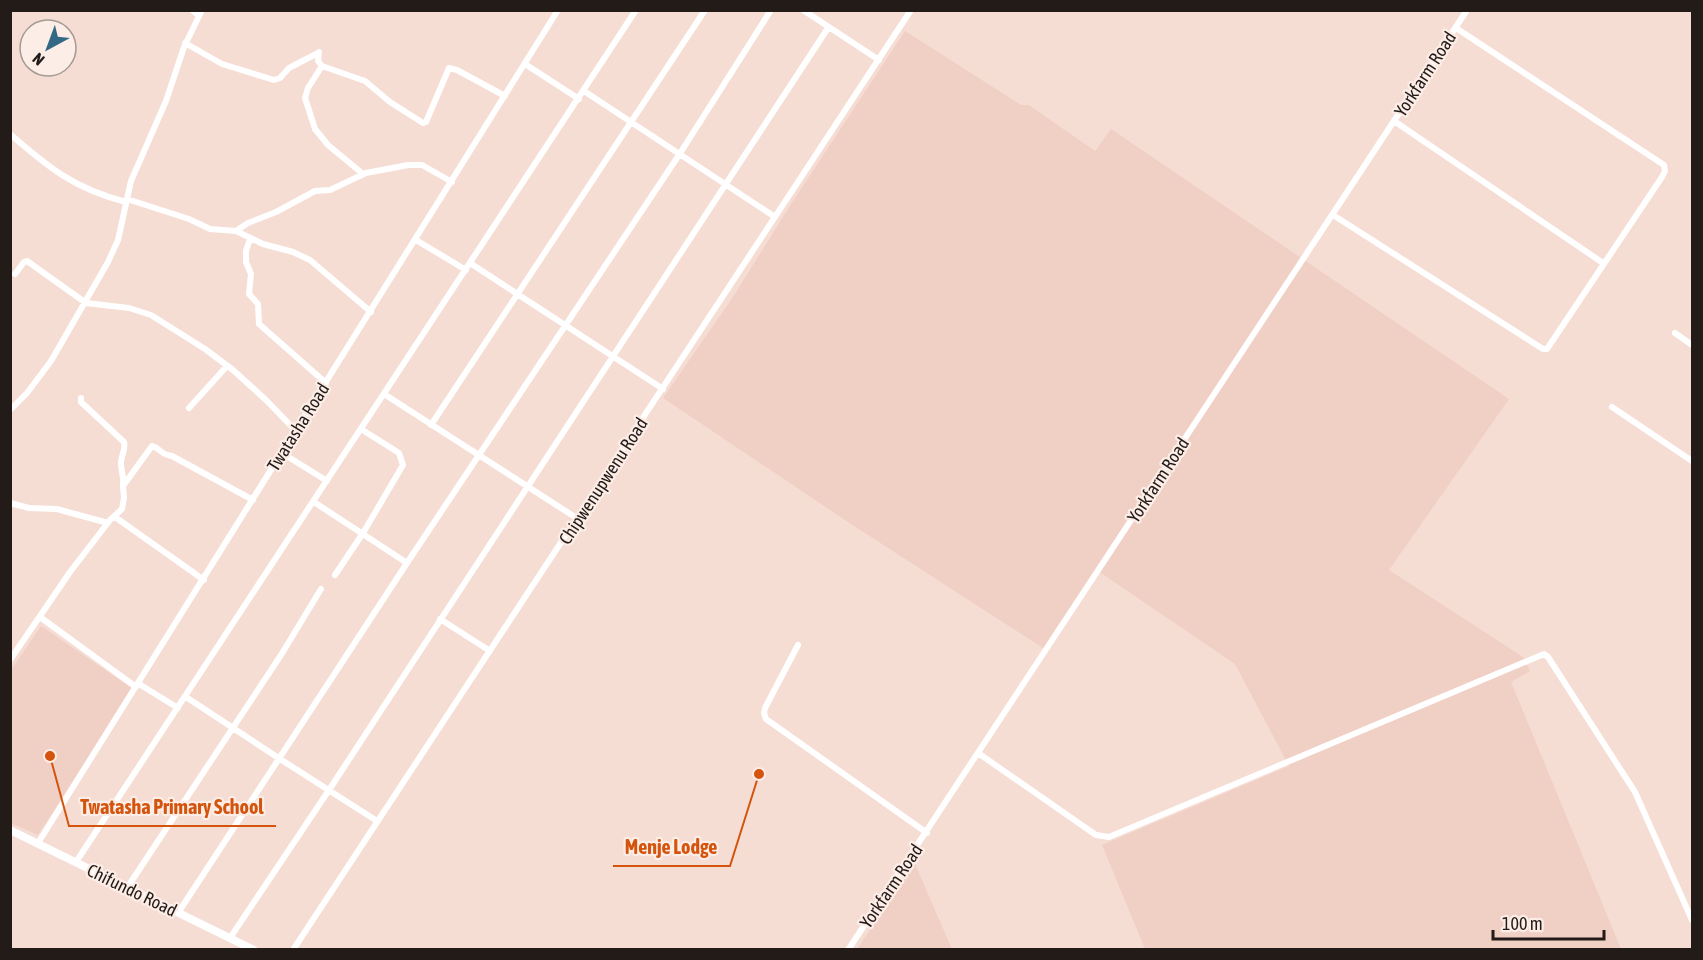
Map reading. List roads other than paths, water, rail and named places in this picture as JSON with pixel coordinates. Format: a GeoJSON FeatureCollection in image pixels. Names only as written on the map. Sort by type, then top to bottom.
{"type":"FeatureCollection","features":[{"type":"Feature","properties":{"kind":"street"},"geometry":{"type":"LineString","coordinates":[[10,410],[27,393],[51,361],[100,278],[118,240],[131,181],[166,101],[186,43],[201,13],[192,10]]}},
{"type":"Feature","properties":{"kind":"street","name":"Twatasha Road"},"geometry":{"type":"LineString","coordinates":[[38,843],[558,10]]}},
{"type":"Feature","properties":{"kind":"street"},"geometry":{"type":"LineString","coordinates":[[76,862],[636,10]]}},
{"type":"Feature","properties":{"kind":"street"},"geometry":{"type":"LineString","coordinates":[[431,425],[705,10]]}},
{"type":"Feature","properties":{"kind":"street"},"geometry":{"type":"LineString","coordinates":[[178,913],[679,154],[771,10]]}},
{"type":"Feature","properties":{"kind":"street"},"geometry":{"type":"LineString","coordinates":[[803,10],[879,60]]}},
{"type":"Feature","properties":{"kind":"street","name":"Chipwenupwenu Road"},"geometry":{"type":"LineString","coordinates":[[293,950],[910,10]]}},
{"type":"Feature","properties":{"kind":"street","name":"Yorkfarm Road"},"geometry":{"type":"LineString","coordinates":[[848,950],[1467,10]]}},
{"type":"Feature","properties":{"kind":"street"},"geometry":{"type":"LineString","coordinates":[[230,938],[828,28]]}},
{"type":"Feature","properties":{"kind":"street"},"geometry":{"type":"LineString","coordinates":[[1333,215],[1543,349],[1549,347],[1602,263],[1662,177],[1665,171],[1664,165],[1456,28]]}},
{"type":"Feature","properties":{"kind":"street"},"geometry":{"type":"LineString","coordinates":[[186,43],[222,64],[270,80],[277,80],[289,68],[319,52],[318,61],[322,66],[365,81],[390,102],[423,123],[426,122],[449,68],[505,96]]}},
{"type":"Feature","properties":{"kind":"street"},"geometry":{"type":"LineString","coordinates":[[525,64],[579,99]]}},
{"type":"Feature","properties":{"kind":"street"},"geometry":{"type":"LineString","coordinates":[[322,66],[308,88],[305,98],[315,129],[328,145],[363,174]]}},
{"type":"Feature","properties":{"kind":"street"},"geometry":{"type":"LineString","coordinates":[[584,91],[776,217]]}},
{"type":"Feature","properties":{"kind":"street"},"geometry":{"type":"LineString","coordinates":[[1394,121],[1602,263]]}},
{"type":"Feature","properties":{"kind":"street"},"geometry":{"type":"LineString","coordinates":[[10,134],[66,179],[103,196],[189,219],[210,229],[236,231],[249,239],[293,252],[310,260],[371,312]]}},
{"type":"Feature","properties":{"kind":"street"},"geometry":{"type":"LineString","coordinates":[[236,231],[315,191],[330,190],[363,174],[392,167],[422,165],[452,182]]}},
{"type":"Feature","properties":{"kind":"street"},"geometry":{"type":"LineString","coordinates":[[249,239],[246,251],[246,262],[251,274],[249,294],[258,304],[258,324],[326,383]]}},
{"type":"Feature","properties":{"kind":"street"},"geometry":{"type":"LineString","coordinates":[[416,240],[466,270]]}},
{"type":"Feature","properties":{"kind":"street"},"geometry":{"type":"LineString","coordinates":[[15,274],[27,261],[86,303],[129,308],[151,315],[205,349],[227,366],[252,386],[296,430]]}},
{"type":"Feature","properties":{"kind":"street"},"geometry":{"type":"LineString","coordinates":[[470,263],[663,389]]}},
{"type":"Feature","properties":{"kind":"street"},"geometry":{"type":"LineString","coordinates":[[1675,333],[1692,345]]}},
{"type":"Feature","properties":{"kind":"street"},"geometry":{"type":"LineString","coordinates":[[189,408],[227,366]]}},
{"type":"Feature","properties":{"kind":"street"},"geometry":{"type":"LineString","coordinates":[[384,394],[578,519]]}},
{"type":"Feature","properties":{"kind":"street"},"geometry":{"type":"LineString","coordinates":[[10,660],[70,572],[124,504],[124,479],[121,466],[124,441],[81,402],[81,398]]}},
{"type":"Feature","properties":{"kind":"street"},"geometry":{"type":"LineString","coordinates":[[1612,407],[1692,461]]}},
{"type":"Feature","properties":{"kind":"street"},"geometry":{"type":"LineString","coordinates":[[335,575],[402,468],[403,461],[399,453],[361,429]]}},
{"type":"Feature","properties":{"kind":"street"},"geometry":{"type":"LineString","coordinates":[[123,486],[153,446],[164,455],[172,456],[253,500]]}},
{"type":"Feature","properties":{"kind":"street"},"geometry":{"type":"LineString","coordinates":[[282,453],[327,481]]}},
{"type":"Feature","properties":{"kind":"street"},"geometry":{"type":"LineString","coordinates":[[314,502],[407,563]]}},
{"type":"Feature","properties":{"kind":"street"},"geometry":{"type":"LineString","coordinates":[[10,503],[29,508],[57,509],[108,523]]}},
{"type":"Feature","properties":{"kind":"street"},"geometry":{"type":"LineString","coordinates":[[115,518],[204,580]]}},
{"type":"Feature","properties":{"kind":"street"},"geometry":{"type":"LineString","coordinates":[[127,888],[296,632],[321,589]]}},
{"type":"Feature","properties":{"kind":"street"},"geometry":{"type":"LineString","coordinates":[[40,617],[138,686],[178,708]]}},
{"type":"Feature","properties":{"kind":"street"},"geometry":{"type":"LineString","coordinates":[[440,619],[490,651]]}},
{"type":"Feature","properties":{"kind":"street"},"geometry":{"type":"LineString","coordinates":[[798,645],[765,708],[766,719],[927,833]]}},
{"type":"Feature","properties":{"kind":"street"},"geometry":{"type":"LineString","coordinates":[[978,753],[1096,835],[1109,837],[1544,654],[1635,792],[1692,921]]}},
{"type":"Feature","properties":{"kind":"street"},"geometry":{"type":"LineString","coordinates":[[186,697],[377,821]]}},
{"type":"Feature","properties":{"kind":"street","name":"Chifundo Road"},"geometry":{"type":"LineString","coordinates":[[10,830],[254,950]]}},
{"type":"Feature","properties":{"kind":"place","name":"Twatasha Primary School"},"geometry":{"type":"Point","coordinates":[50,756]}},
{"type":"Feature","properties":{"kind":"place","name":"Menje Lodge"},"geometry":{"type":"Point","coordinates":[759,774]}}]}
